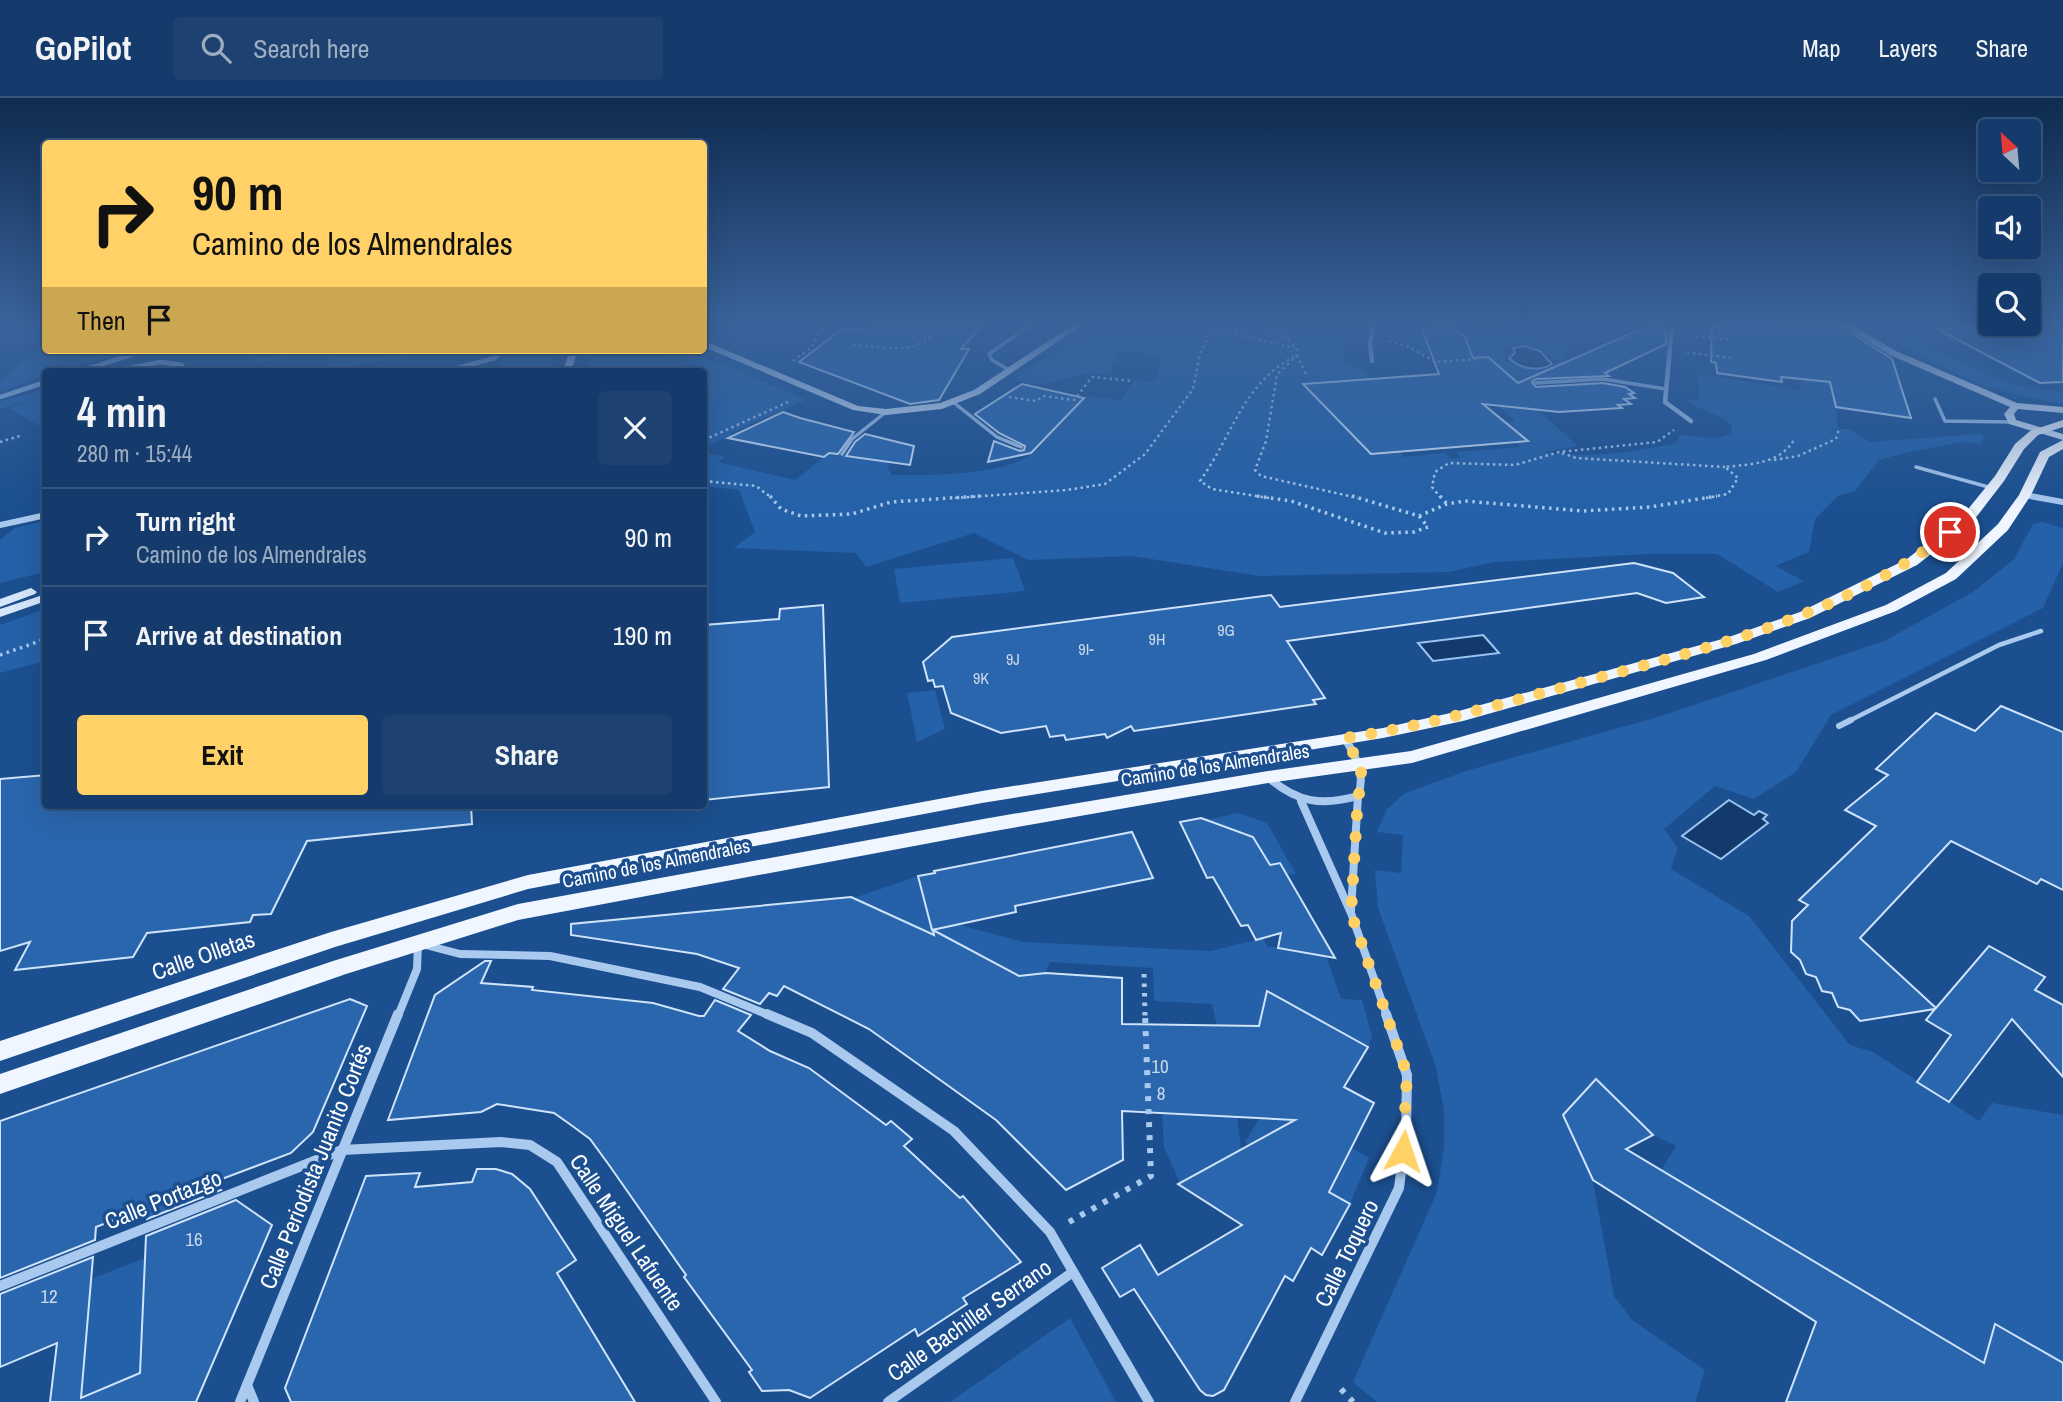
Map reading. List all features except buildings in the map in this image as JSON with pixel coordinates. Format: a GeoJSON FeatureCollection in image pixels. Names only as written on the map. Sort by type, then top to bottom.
{"type":"FeatureCollection","features":[{"type":"Feature","properties":{"kind":"main road"},"geometry":{"type":"LineString","coordinates":[[806,387],[856,408],[886,412],[915,411],[954,402],[983,387]]}},
{"type":"Feature","properties":{"kind":"main road"},"geometry":{"type":"LineString","coordinates":[[1969,387],[2016,406],[2063,410]]}},
{"type":"Feature","properties":{"kind":"main road"},"geometry":{"type":"LineString","coordinates":[[2016,406],[2009,414],[2012,422],[2063,437]]}},
{"type":"Feature","properties":{"kind":"main road","name":"Camino de los Almendrales"},"geometry":{"type":"LineString","coordinates":[[424,911],[528,883],[923,808],[1457,717],[1731,641],[1805,615],[1912,562],[1969,517],[2019,447],[2039,431],[2063,423]]}},
{"type":"Feature","properties":{"kind":"main road","name":"Camino de los Almendrales"},"geometry":{"type":"LineString","coordinates":[[418,943],[518,912],[989,825],[1268,777],[1412,757],[1483,739],[1760,657],[1891,608],[1951,576],[2003,527],[2025,495],[2044,455],[2063,444]]}},
{"type":"Feature","properties":{"kind":"main road"},"geometry":{"type":"LineString","coordinates":[[0,603],[42,589]]}},
{"type":"Feature","properties":{"kind":"main road"},"geometry":{"type":"LineString","coordinates":[[0,613],[42,598]]}},
{"type":"Feature","properties":{"kind":"main road","name":"Calle Olletas"},"geometry":{"type":"LineString","coordinates":[[0,1051],[424,911]]}},
{"type":"Feature","properties":{"kind":"main road"},"geometry":{"type":"LineString","coordinates":[[0,1084],[418,943]]}},
{"type":"Feature","properties":{"kind":"street"},"geometry":{"type":"LineString","coordinates":[[0,397],[32,387]]}},
{"type":"Feature","properties":{"kind":"street"},"geometry":{"type":"LineString","coordinates":[[1667,389],[1665,402],[1691,421]]}},
{"type":"Feature","properties":{"kind":"street"},"geometry":{"type":"LineString","coordinates":[[2025,495],[2063,502]]}},
{"type":"Feature","properties":{"kind":"street"},"geometry":{"type":"LineString","coordinates":[[0,525],[42,515]]}},
{"type":"Feature","properties":{"kind":"street"},"geometry":{"type":"LineString","coordinates":[[1345,738],[1360,766]]}},
{"type":"Feature","properties":{"kind":"street","name":"Calle Toquero"},"geometry":{"type":"LineString","coordinates":[[1351,913],[1358,796],[1364,782],[1360,766]]}},
{"type":"Feature","properties":{"kind":"street"},"geometry":{"type":"LineString","coordinates":[[1268,777],[1283,791],[1301,801],[1331,804],[1358,796]]}},
{"type":"Feature","properties":{"kind":"street","name":"Calle Toquero"},"geometry":{"type":"LineString","coordinates":[[1294,1402],[1399,1188],[1406,1133],[1407,1074],[1351,913],[1301,801]]}},
{"type":"Feature","properties":{"kind":"street"},"geometry":{"type":"LineString","coordinates":[[418,943],[460,954],[550,956],[699,987],[813,1032],[954,1131],[1050,1232],[1149,1402]]}},
{"type":"Feature","properties":{"kind":"street","name":"Calle Periodista Juanito Cortés"},"geometry":{"type":"LineString","coordinates":[[240,1402],[417,969],[418,943]]}},
{"type":"Feature","properties":{"kind":"street","name":"Calle Miguel Lafuente"},"geometry":{"type":"LineString","coordinates":[[342,1150],[501,1142],[530,1145],[556,1162],[716,1402]]}},
{"type":"Feature","properties":{"kind":"street","name":"Calle Portazgo"},"geometry":{"type":"LineString","coordinates":[[0,1286],[342,1150]]}},
{"type":"Feature","properties":{"kind":"street","name":"Calle Bachiller Serrano"},"geometry":{"type":"LineString","coordinates":[[888,1402],[1073,1272]]}},
{"type":"Feature","properties":{"kind":"street"},"geometry":{"type":"LineString","coordinates":[[247,1385],[254,1402]]}},
{"type":"Feature","properties":{"kind":"lane"},"geometry":{"type":"LineString","coordinates":[[1653,387],[1667,389]]}},
{"type":"Feature","properties":{"kind":"lane"},"geometry":{"type":"LineString","coordinates":[[1935,399],[1945,421],[2012,422]]}},
{"type":"Feature","properties":{"kind":"lane"},"geometry":{"type":"LineString","coordinates":[[954,402],[997,437],[1021,447]]}},
{"type":"Feature","properties":{"kind":"lane"},"geometry":{"type":"LineString","coordinates":[[842,454],[852,439],[886,412]]}},
{"type":"Feature","properties":{"kind":"lane"},"geometry":{"type":"LineString","coordinates":[[1916,467],[1992,488]]}},
{"type":"Feature","properties":{"kind":"lane"},"geometry":{"type":"LineString","coordinates":[[1839,726],[1999,645],[2041,631]]}},
{"type":"Feature","properties":{"kind":"path"},"geometry":{"type":"LineString","coordinates":[[977,391],[1036,401],[1043,396],[1073,400],[1084,387]]}},
{"type":"Feature","properties":{"kind":"path"},"geometry":{"type":"LineString","coordinates":[[707,481],[756,486],[768,493],[781,509],[801,516],[852,514],[891,502],[1067,490],[1105,484],[1145,454],[1193,387]]}},
{"type":"Feature","properties":{"kind":"path"},"geometry":{"type":"LineString","coordinates":[[1254,387],[1247,394],[1220,452],[1200,481],[1212,489],[1291,501],[1385,533],[1414,532],[1428,527],[1419,516],[1336,491],[1261,476],[1255,470],[1266,441],[1275,387]]}},
{"type":"Feature","properties":{"kind":"path"},"geometry":{"type":"LineString","coordinates":[[707,439],[788,402],[777,395]]}},
{"type":"Feature","properties":{"kind":"path"},"geometry":{"type":"LineString","coordinates":[[1447,504],[1432,487],[1435,472],[1449,463],[1516,465],[1559,452],[1657,442],[1691,421]]}},
{"type":"Feature","properties":{"kind":"path"},"geometry":{"type":"LineString","coordinates":[[1559,452],[1576,458],[1725,467],[1783,460],[1836,439],[1839,429]]}},
{"type":"Feature","properties":{"kind":"path"},"geometry":{"type":"LineString","coordinates":[[0,442],[23,435]]}},
{"type":"Feature","properties":{"kind":"path"},"geometry":{"type":"LineString","coordinates":[[1771,460],[1791,449],[1795,438]]}},
{"type":"Feature","properties":{"kind":"path"},"geometry":{"type":"LineString","coordinates":[[1419,516],[1447,504],[1465,501],[1583,511],[1650,507],[1728,494],[1738,478],[1725,467]]}},
{"type":"Feature","properties":{"kind":"path"},"geometry":{"type":"LineString","coordinates":[[0,655],[42,640]]}},
{"type":"Feature","properties":{"kind":"path"},"geometry":{"type":"LineString","coordinates":[[1050,1232],[1151,1176],[1144,974]]}},
{"type":"Feature","properties":{"kind":"path"},"geometry":{"type":"LineString","coordinates":[[1341,1389],[1353,1402]]}},
{"type":"Feature","properties":{"kind":"shaded area"},"geometry":{"type":"Polygon","coordinates":[[[0,387],[14,387],[0,392],[0,387]]]}},
{"type":"Feature","properties":{"kind":"shaded area"},"geometry":{"type":"Polygon","coordinates":[[[707,387],[775,387],[806,400],[730,433],[732,435],[707,447],[707,387]]]}},
{"type":"Feature","properties":{"kind":"shaded area"},"geometry":{"type":"Polygon","coordinates":[[[1130,387],[1306,387],[1371,454],[1399,451],[1404,457],[1445,453],[1451,459],[1461,458],[1456,452],[1520,447],[1515,442],[1527,441],[1506,423],[1515,421],[1477,387],[1512,387],[1578,446],[1544,452],[1561,454],[1611,454],[1677,443],[1679,435],[1717,438],[1731,434],[1732,425],[1683,398],[1699,400],[1698,387],[1778,387],[1798,390],[1800,387],[1832,387],[1838,429],[1849,429],[1870,442],[1980,434],[1985,436],[1980,444],[1962,442],[1879,460],[1855,491],[1838,496],[1815,519],[1809,552],[1775,566],[1804,581],[1778,592],[1717,554],[1648,554],[1495,562],[1448,572],[1259,576],[1132,556],[1028,560],[974,533],[866,567],[856,553],[734,548],[755,532],[739,490],[707,486],[707,454],[725,457],[718,462],[795,480],[829,453],[890,460],[888,471],[891,471],[891,475],[926,475],[990,469],[1010,464],[1039,448],[1085,396],[1121,400],[1130,387]]]}},
{"type":"Feature","properties":{"kind":"shaded area"},"geometry":{"type":"Polygon","coordinates":[[[1989,387],[2027,387],[2063,391],[2063,403],[2039,400],[1989,387]]]}},
{"type":"Feature","properties":{"kind":"shaded area"},"geometry":{"type":"Polygon","coordinates":[[[42,391],[42,427],[9,408],[37,398],[0,409],[0,401],[42,391]]]}},
{"type":"Feature","properties":{"kind":"shaded area"},"geometry":{"type":"Polygon","coordinates":[[[42,522],[42,573],[0,583],[0,540],[15,528],[42,522]]]}},
{"type":"Feature","properties":{"kind":"shaded area"},"geometry":{"type":"Polygon","coordinates":[[[2042,522],[2063,528],[2063,563],[2043,608],[1831,715],[1796,772],[1754,799],[1715,786],[1664,829],[1678,848],[1671,869],[1749,916],[1850,1045],[1873,1052],[1979,1121],[1992,1103],[2063,1115],[2063,1363],[1996,1324],[1984,1363],[1661,1170],[1676,1146],[1653,1135],[1596,1079],[1563,1115],[1591,1171],[1614,1296],[1632,1320],[1705,1370],[1695,1402],[1377,1402],[1353,1382],[1437,1192],[1444,1147],[1444,1110],[1436,1067],[1378,908],[1375,870],[1401,873],[1403,835],[1377,832],[1387,809],[1405,793],[1469,770],[1658,717],[1884,641],[1973,592],[2014,559],[2033,524],[2042,522]]]}},
{"type":"Feature","properties":{"kind":"shaded area"},"geometry":{"type":"Polygon","coordinates":[[[1013,558],[1025,591],[900,603],[894,569],[1013,558]]]}},
{"type":"Feature","properties":{"kind":"shaded area"},"geometry":{"type":"Polygon","coordinates":[[[42,610],[42,662],[0,673],[0,625],[42,610]]]}},
{"type":"Feature","properties":{"kind":"shaded area"},"geometry":{"type":"Polygon","coordinates":[[[1483,635],[1499,653],[1433,661],[1418,643],[1483,635]]]}},
{"type":"Feature","properties":{"kind":"shaded area"},"geometry":{"type":"Polygon","coordinates":[[[935,690],[945,729],[917,742],[907,693],[935,690]]]}},
{"type":"Feature","properties":{"kind":"shaded area"},"geometry":{"type":"Polygon","coordinates":[[[1729,800],[1754,815],[1759,811],[1767,815],[1763,819],[1768,823],[1721,859],[1682,836],[1729,800]]]}},
{"type":"Feature","properties":{"kind":"shaded area"},"geometry":{"type":"Polygon","coordinates":[[[1238,813],[1267,823],[1296,874],[1287,875],[1280,863],[1270,865],[1254,838],[1245,839],[1206,820],[1238,813]]]}},
{"type":"Feature","properties":{"kind":"shaded area"},"geometry":{"type":"Polygon","coordinates":[[[918,876],[929,914],[1024,942],[1211,951],[1263,938],[1267,946],[1318,955],[1325,953],[1341,999],[1362,1000],[1372,1036],[1368,1047],[1267,991],[1255,1041],[1217,1026],[1212,1004],[1154,1001],[1153,968],[1050,962],[1045,973],[1019,976],[854,898],[918,876]]]}},
{"type":"Feature","properties":{"kind":"shaded area"},"geometry":{"type":"Polygon","coordinates":[[[1271,1099],[1369,1158],[1350,1204],[1245,1142],[1271,1099]]]}},
{"type":"Feature","properties":{"kind":"shaded area"},"geometry":{"type":"Polygon","coordinates":[[[1162,1113],[1237,1117],[1241,1149],[1180,1183],[1164,1147],[1162,1113]]]}},
{"type":"Feature","properties":{"kind":"shaded area"},"geometry":{"type":"Polygon","coordinates":[[[145,1258],[140,1373],[81,1398],[91,1279],[145,1258]]]}},
{"type":"Feature","properties":{"kind":"shaded area"},"geometry":{"type":"Polygon","coordinates":[[[1070,1318],[1116,1402],[950,1402],[1070,1318]]]}},
{"type":"Feature","properties":{"kind":"route"},"geometry":{"type":"LineString","coordinates":[[1403,1151],[1407,1074],[1351,913],[1358,796],[1364,782],[1360,766],[1345,738],[1457,717],[1731,641],[1805,615],[1858,591],[1912,562],[1950,532]]}}]}
